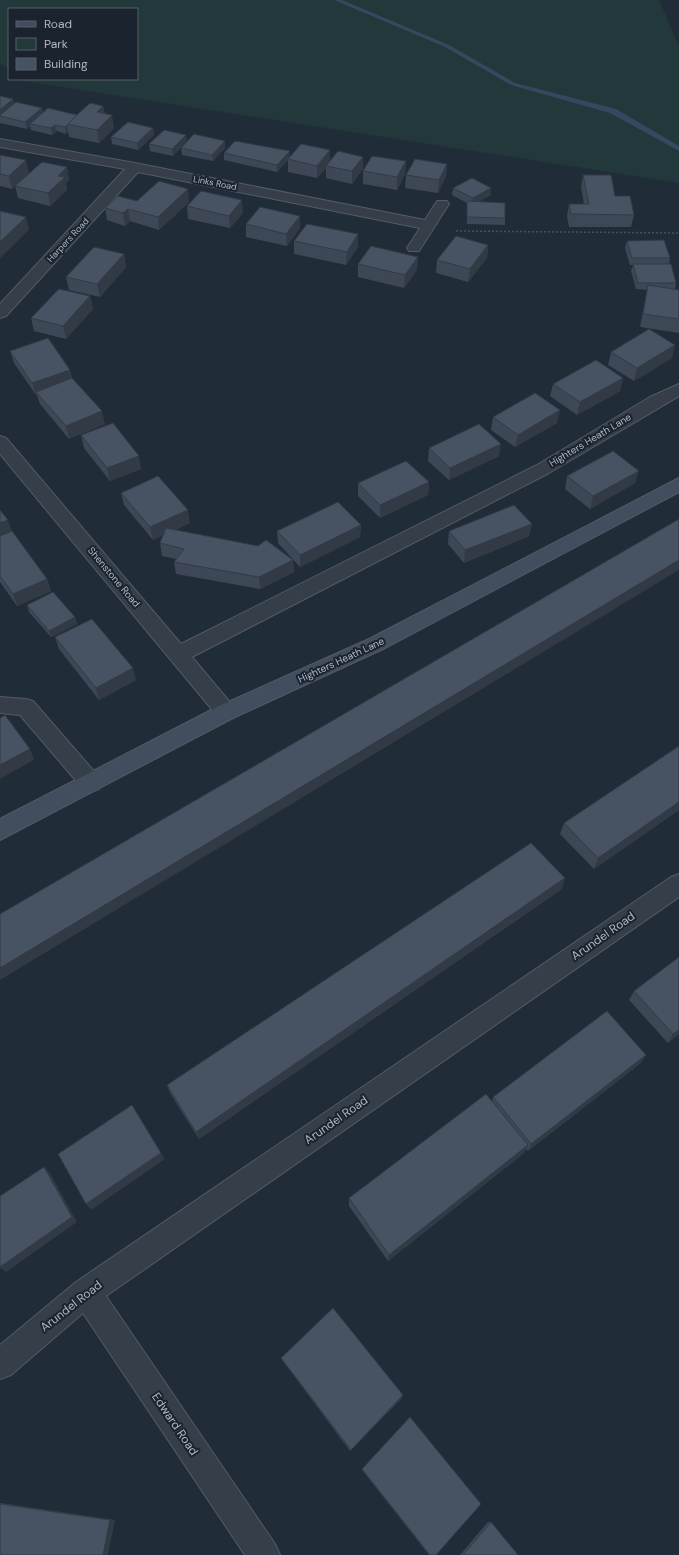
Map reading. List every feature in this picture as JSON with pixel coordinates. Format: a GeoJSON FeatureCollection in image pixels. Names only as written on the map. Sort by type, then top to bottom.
{"type":"FeatureCollection","features":[{"type":"Feature","properties":{"kind":"street","name":"Links Road"},"geometry":{"type":"LineString","coordinates":[[0,143],[136,167],[429,225]]}},
{"type":"Feature","properties":{"kind":"street","name":"Harpers Road"},"geometry":{"type":"LineString","coordinates":[[0,313],[136,167]]}},
{"type":"Feature","properties":{"kind":"street"},"geometry":{"type":"LineString","coordinates":[[414,248],[442,204]]}},
{"type":"Feature","properties":{"kind":"street","name":"Highters Heath Lane"},"geometry":{"type":"LineString","coordinates":[[179,654],[543,469],[656,401],[679,389]]}},
{"type":"Feature","properties":{"kind":"street","name":"Shenstone Road"},"geometry":{"type":"LineString","coordinates":[[0,442],[226,712]]}},
{"type":"Feature","properties":{"kind":"street","name":"Highters Heath Lane"},"geometry":{"type":"LineString","coordinates":[[0,830],[226,712],[376,644],[679,484]]}},
{"type":"Feature","properties":{"kind":"street"},"geometry":{"type":"LineString","coordinates":[[0,705],[26,707],[91,783]]}},
{"type":"Feature","properties":{"kind":"street","name":"Arundel Road"},"geometry":{"type":"LineString","coordinates":[[0,1364],[86,1292],[679,884]]}},
{"type":"Feature","properties":{"kind":"street","name":"Edward Road"},"geometry":{"type":"LineString","coordinates":[[86,1292],[264,1555]]}},
{"type":"Feature","properties":{"kind":"path"},"geometry":{"type":"LineString","coordinates":[[429,225],[462,232],[679,233]]}},
{"type":"Feature","properties":{"kind":"green space"},"geometry":{"type":"Polygon","coordinates":[[[0,0],[659,0],[679,46],[679,183],[23,80],[138,80],[138,8],[8,8],[8,68],[0,63],[0,0]]]}},
{"type":"Feature","properties":{"kind":"building"},"geometry":{"type":"Polygon","coordinates":[[[0,96],[13,99],[0,110],[0,96]]]}},
{"type":"Feature","properties":{"kind":"building"},"geometry":{"type":"Polygon","coordinates":[[[16,102],[42,108],[25,122],[0,116],[16,102]]]}},
{"type":"Feature","properties":{"kind":"building"},"geometry":{"type":"Polygon","coordinates":[[[90,103],[103,106],[97,112],[112,115],[97,130],[67,124],[90,103]]]}},
{"type":"Feature","properties":{"kind":"building"},"geometry":{"type":"Polygon","coordinates":[[[48,108],[77,115],[65,127],[55,125],[51,128],[30,124],[48,108]]]}},
{"type":"Feature","properties":{"kind":"building"},"geometry":{"type":"Polygon","coordinates":[[[128,122],[153,128],[137,143],[111,137],[128,122]]]}},
{"type":"Feature","properties":{"kind":"building"},"geometry":{"type":"Polygon","coordinates":[[[164,130],[186,135],[172,149],[149,144],[164,130]]]}},
{"type":"Feature","properties":{"kind":"building"},"geometry":{"type":"Polygon","coordinates":[[[194,134],[225,141],[212,155],[181,148],[194,134]]]}},
{"type":"Feature","properties":{"kind":"building"},"geometry":{"type":"Polygon","coordinates":[[[235,141],[290,151],[277,165],[224,153],[235,141]]]}},
{"type":"Feature","properties":{"kind":"building"},"geometry":{"type":"Polygon","coordinates":[[[301,144],[330,150],[317,166],[288,159],[301,144]]]}},
{"type":"Feature","properties":{"kind":"building"},"geometry":{"type":"Polygon","coordinates":[[[338,151],[363,157],[352,171],[326,166],[338,151]]]}},
{"type":"Feature","properties":{"kind":"building"},"geometry":{"type":"Polygon","coordinates":[[[0,155],[26,160],[9,176],[0,174],[0,155]]]}},
{"type":"Feature","properties":{"kind":"building"},"geometry":{"type":"Polygon","coordinates":[[[372,156],[406,161],[397,177],[363,171],[372,156]]]}},
{"type":"Feature","properties":{"kind":"building"},"geometry":{"type":"Polygon","coordinates":[[[415,159],[447,164],[439,180],[406,175],[415,159]]]}},
{"type":"Feature","properties":{"kind":"building"},"geometry":{"type":"Polygon","coordinates":[[[42,162],[67,167],[58,176],[65,177],[48,193],[15,186],[42,162]]]}},
{"type":"Feature","properties":{"kind":"building"},"geometry":{"type":"Polygon","coordinates":[[[583,175],[611,175],[615,196],[630,196],[634,215],[571,214],[569,204],[589,204],[583,175]]]}},
{"type":"Feature","properties":{"kind":"building"},"geometry":{"type":"Polygon","coordinates":[[[472,178],[491,188],[473,198],[453,188],[472,178]]]}},
{"type":"Feature","properties":{"kind":"building"},"geometry":{"type":"Polygon","coordinates":[[[159,181],[188,189],[158,217],[128,209],[123,213],[105,208],[118,196],[137,201],[159,181]]]}},
{"type":"Feature","properties":{"kind":"building"},"geometry":{"type":"Polygon","coordinates":[[[201,191],[242,200],[229,216],[187,206],[201,191]]]}},
{"type":"Feature","properties":{"kind":"building"},"geometry":{"type":"Polygon","coordinates":[[[467,201],[505,203],[505,218],[467,217],[467,201]]]}},
{"type":"Feature","properties":{"kind":"building"},"geometry":{"type":"Polygon","coordinates":[[[260,207],[300,216],[286,234],[246,224],[260,207]]]}},
{"type":"Feature","properties":{"kind":"building"},"geometry":{"type":"Polygon","coordinates":[[[0,211],[26,217],[0,242],[0,211]]]}},
{"type":"Feature","properties":{"kind":"building"},"geometry":{"type":"Polygon","coordinates":[[[307,224],[358,234],[347,252],[294,241],[307,224]]]}},
{"type":"Feature","properties":{"kind":"building"},"geometry":{"type":"Polygon","coordinates":[[[456,236],[488,245],[470,269],[437,260],[456,236]]]}},
{"type":"Feature","properties":{"kind":"building"},"geometry":{"type":"Polygon","coordinates":[[[664,240],[670,258],[632,258],[627,241],[664,240]]]}},
{"type":"Feature","properties":{"kind":"building"},"geometry":{"type":"Polygon","coordinates":[[[371,246],[418,257],[405,275],[358,264],[371,246]]]}},
{"type":"Feature","properties":{"kind":"building"},"geometry":{"type":"Polygon","coordinates":[[[94,247],[124,254],[97,284],[66,277],[94,247]]]}},
{"type":"Feature","properties":{"kind":"building"},"geometry":{"type":"Polygon","coordinates":[[[633,264],[671,264],[676,283],[638,283],[633,264]]]}},
{"type":"Feature","properties":{"kind":"building"},"geometry":{"type":"Polygon","coordinates":[[[648,285],[679,290],[679,319],[643,314],[648,285]]]}},
{"type":"Feature","properties":{"kind":"building"},"geometry":{"type":"Polygon","coordinates":[[[59,289],[90,296],[63,326],[31,318],[59,289]]]}},
{"type":"Feature","properties":{"kind":"building"},"geometry":{"type":"Polygon","coordinates":[[[649,329],[675,345],[637,368],[611,352],[649,329]]]}},
{"type":"Feature","properties":{"kind":"building"},"geometry":{"type":"Polygon","coordinates":[[[48,338],[70,370],[32,383],[10,351],[48,338]]]}},
{"type":"Feature","properties":{"kind":"building"},"geometry":{"type":"Polygon","coordinates":[[[596,360],[623,378],[580,402],[553,384],[596,360]]]}},
{"type":"Feature","properties":{"kind":"building"},"geometry":{"type":"Polygon","coordinates":[[[72,378],[102,411],[66,426],[36,392],[72,378]]]}},
{"type":"Feature","properties":{"kind":"building"},"geometry":{"type":"Polygon","coordinates":[[[535,393],[560,410],[518,435],[493,417],[535,393]]]}},
{"type":"Feature","properties":{"kind":"building"},"geometry":{"type":"Polygon","coordinates":[[[113,423],[139,456],[107,468],[81,435],[113,423]]]}},
{"type":"Feature","properties":{"kind":"building"},"geometry":{"type":"Polygon","coordinates":[[[479,424],[501,444],[450,468],[429,448],[479,424]]]}},
{"type":"Feature","properties":{"kind":"building"},"geometry":{"type":"Polygon","coordinates":[[[613,451],[639,471],[593,496],[567,476],[613,451]]]}},
{"type":"Feature","properties":{"kind":"building"},"geometry":{"type":"Polygon","coordinates":[[[406,461],[429,482],[380,505],[358,483],[406,461]]]}},
{"type":"Feature","properties":{"kind":"building"},"geometry":{"type":"Polygon","coordinates":[[[158,476],[188,510],[150,527],[121,493],[158,476]]]}},
{"type":"Feature","properties":{"kind":"building"},"geometry":{"type":"Polygon","coordinates":[[[338,502],[361,525],[300,555],[277,531],[338,502]]]}},
{"type":"Feature","properties":{"kind":"building"},"geometry":{"type":"Polygon","coordinates":[[[514,505],[532,524],[465,550],[449,531],[514,505]]]}},
{"type":"Feature","properties":{"kind":"building"},"geometry":{"type":"Polygon","coordinates":[[[0,510],[8,520],[0,523],[0,510]]]}},
{"type":"Feature","properties":{"kind":"building"},"geometry":{"type":"Polygon","coordinates":[[[679,519],[679,560],[0,968],[0,914],[679,519]]]}},
{"type":"Feature","properties":{"kind":"building"},"geometry":{"type":"Polygon","coordinates":[[[166,528],[258,546],[266,540],[293,560],[259,577],[174,562],[184,549],[160,543],[166,528]]]}},
{"type":"Feature","properties":{"kind":"building"},"geometry":{"type":"Polygon","coordinates":[[[12,531],[47,579],[13,594],[0,576],[0,536],[12,531]]]}},
{"type":"Feature","properties":{"kind":"building"},"geometry":{"type":"Polygon","coordinates":[[[53,592],[75,617],[49,631],[27,605],[53,592]]]}},
{"type":"Feature","properties":{"kind":"building"},"geometry":{"type":"Polygon","coordinates":[[[92,619],[133,668],[96,688],[55,637],[92,619]]]}},
{"type":"Feature","properties":{"kind":"building"},"geometry":{"type":"Polygon","coordinates":[[[5,715],[30,749],[0,765],[0,718],[5,715]]]}},
{"type":"Feature","properties":{"kind":"building"},"geometry":{"type":"Polygon","coordinates":[[[679,746],[679,802],[598,858],[564,823],[679,746]]]}},
{"type":"Feature","properties":{"kind":"building"},"geometry":{"type":"Polygon","coordinates":[[[531,843],[565,878],[196,1132],[167,1085],[531,843]]]}},
{"type":"Feature","properties":{"kind":"building"},"geometry":{"type":"Polygon","coordinates":[[[679,957],[679,1030],[673,1034],[634,991],[679,957]]]}},
{"type":"Feature","properties":{"kind":"building"},"geometry":{"type":"Polygon","coordinates":[[[607,1011],[646,1055],[531,1144],[493,1097],[607,1011]]]}},
{"type":"Feature","properties":{"kind":"building"},"geometry":{"type":"Polygon","coordinates":[[[486,1094],[528,1145],[389,1255],[349,1198],[486,1094]]]}},
{"type":"Feature","properties":{"kind":"building"},"geometry":{"type":"Polygon","coordinates":[[[132,1105],[161,1153],[86,1204],[58,1154],[132,1105]]]}},
{"type":"Feature","properties":{"kind":"building"},"geometry":{"type":"Polygon","coordinates":[[[44,1167],[72,1217],[0,1267],[0,1196],[44,1167]]]}},
{"type":"Feature","properties":{"kind":"building"},"geometry":{"type":"Polygon","coordinates":[[[333,1308],[403,1395],[351,1450],[281,1358],[333,1308]]]}},
{"type":"Feature","properties":{"kind":"building"},"geometry":{"type":"Polygon","coordinates":[[[410,1417],[481,1504],[436,1555],[430,1555],[362,1469],[410,1417]]]}},
{"type":"Feature","properties":{"kind":"building"},"geometry":{"type":"Polygon","coordinates":[[[0,1504],[110,1520],[103,1555],[0,1555],[0,1504]]]}},
{"type":"Feature","properties":{"kind":"building"},"geometry":{"type":"Polygon","coordinates":[[[491,1522],[518,1555],[463,1555],[491,1522]]]}},
{"type":"Feature","properties":{"kind":"waterway"},"geometry":{"type":"LineString","coordinates":[[337,0],[447,46],[513,84],[613,111],[679,149]]}}]}
